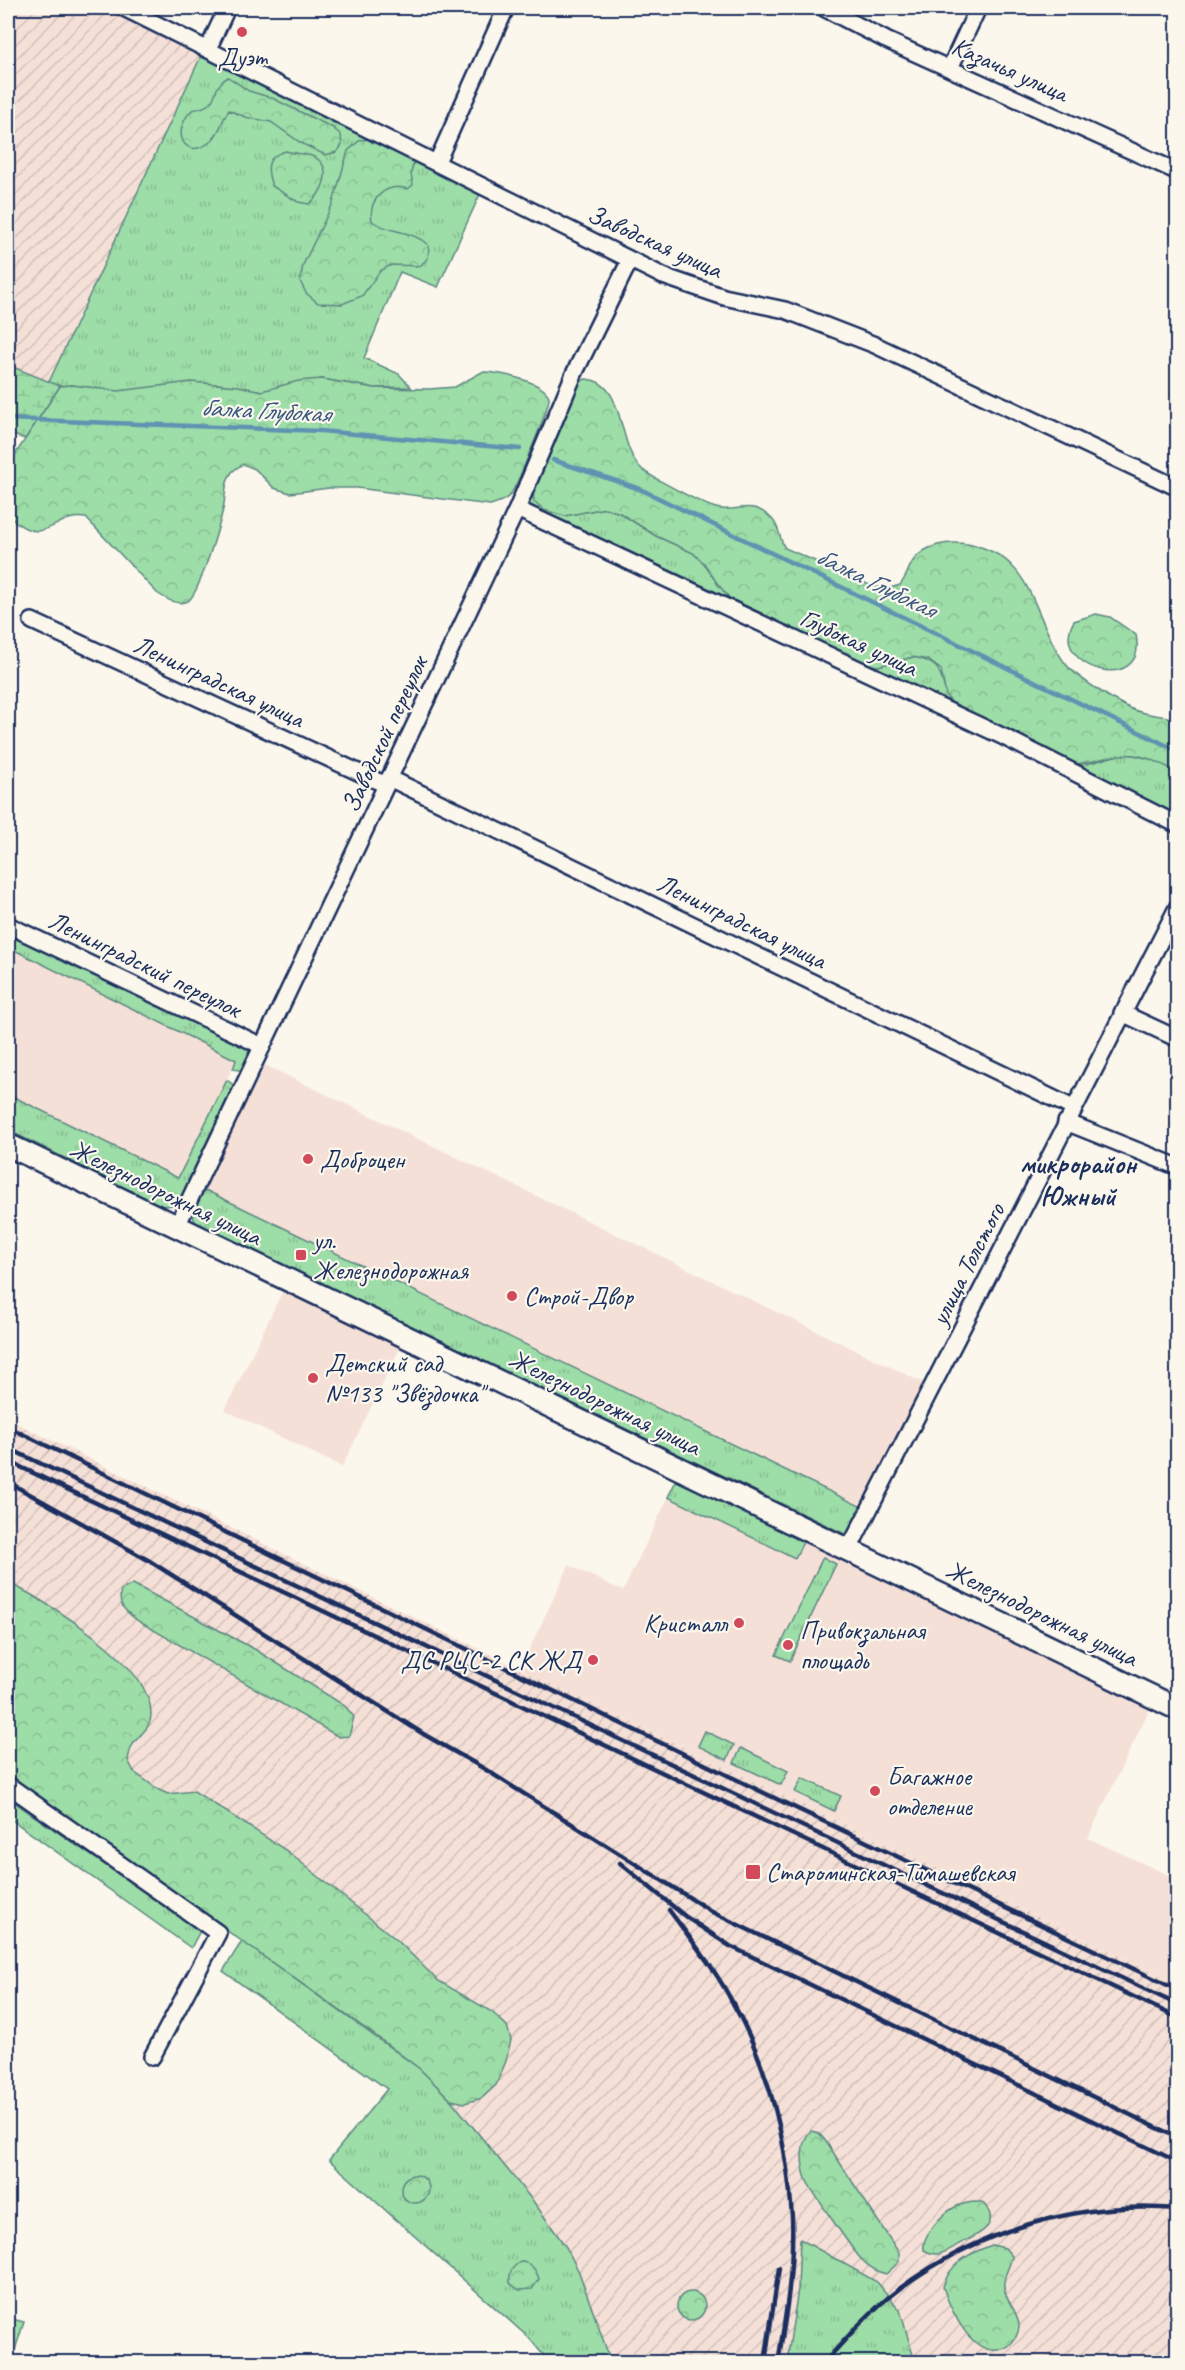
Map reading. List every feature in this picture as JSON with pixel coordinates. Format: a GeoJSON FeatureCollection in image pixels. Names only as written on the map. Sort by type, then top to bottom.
{"type":"FeatureCollection","features":[{"type":"Feature","properties":{"kind":"main road","name":"Железнодорожная улица"},"geometry":{"type":"LineString","coordinates":[[8,1145],[1178,1709]]}},
{"type":"Feature","properties":{"kind":"street","name":"Заводская улица"},"geometry":{"type":"LineString","coordinates":[[124,8],[630,260],[699,289],[724,297],[785,310],[875,345],[1178,488]]}},
{"type":"Feature","properties":{"kind":"street"},"geometry":{"type":"LineString","coordinates":[[208,49],[227,8]]}},
{"type":"Feature","properties":{"kind":"street"},"geometry":{"type":"LineString","coordinates":[[437,162],[506,8]]}},
{"type":"Feature","properties":{"kind":"street","name":"Казачья улица"},"geometry":{"type":"LineString","coordinates":[[824,8],[886,40],[1178,172]]}},
{"type":"Feature","properties":{"kind":"street"},"geometry":{"type":"LineString","coordinates":[[950,68],[978,8]]}},
{"type":"Feature","properties":{"kind":"street","name":"Заводской переулок"},"geometry":{"type":"LineString","coordinates":[[177,1226],[517,509],[574,374],[630,260]]}},
{"type":"Feature","properties":{"kind":"street","name":"Глубокая улица"},"geometry":{"type":"LineString","coordinates":[[517,509],[1004,737],[1178,825]]}},
{"type":"Feature","properties":{"kind":"street","name":"Ленинградская улица"},"geometry":{"type":"LineString","coordinates":[[32,621],[387,782],[1073,1108]]}},
{"type":"Feature","properties":{"kind":"street","name":"улица Толстого"},"geometry":{"type":"LineString","coordinates":[[849,1549],[1178,906]]}},
{"type":"Feature","properties":{"kind":"street","name":"Ленинградский переулок"},"geometry":{"type":"LineString","coordinates":[[8,925],[262,1046]]}},
{"type":"Feature","properties":{"kind":"street"},"geometry":{"type":"LineString","coordinates":[[1122,1012],[1178,1039]]}},
{"type":"Feature","properties":{"kind":"street"},"geometry":{"type":"LineString","coordinates":[[1066,1122],[1178,1167]]}},
{"type":"Feature","properties":{"kind":"street"},"geometry":{"type":"LineString","coordinates":[[8,1785],[219,1933],[152,2057]]}},
{"type":"Feature","properties":{"kind":"shaded area"},"geometry":{"type":"Polygon","coordinates":[[[8,8],[103,8],[201,56],[49,382],[8,365],[8,8]]]}},
{"type":"Feature","properties":{"kind":"shaded area"},"geometry":{"type":"Polygon","coordinates":[[[8,947],[236,1060],[178,1179],[8,1094],[8,947]]]}},
{"type":"Feature","properties":{"kind":"shaded area"},"geometry":{"type":"Polygon","coordinates":[[[261,1063],[924,1383],[862,1507],[201,1188],[261,1063]]]}},
{"type":"Feature","properties":{"kind":"shaded area","name":"Детский сад №133 \"Звёздочка\""},"geometry":{"type":"Polygon","coordinates":[[[284,1288],[401,1346],[342,1467],[225,1410],[284,1288]]]}},
{"type":"Feature","properties":{"kind":"shaded area"},"geometry":{"type":"Polygon","coordinates":[[[8,1419],[520,1669],[1177,1983],[1177,2362],[915,2362],[900,2310],[800,2240],[798,2289],[787,2362],[611,2362],[579,2272],[566,2247],[533,2201],[451,2100],[465,2103],[482,2098],[496,2085],[475,2001],[437,1980],[397,1940],[287,1851],[194,1791],[168,1794],[134,1771],[128,1760],[133,1746],[148,1727],[89,1634],[37,1598],[8,1582],[8,1419]]]}},
{"type":"Feature","properties":{"kind":"shaded area"},"geometry":{"type":"Polygon","coordinates":[[[678,1477],[1151,1706],[1088,1838],[1177,1879],[1177,1983],[520,1669],[569,1565],[623,1591],[678,1477]]]}},
{"type":"Feature","properties":{"kind":"green space"},"geometry":{"type":"Polygon","coordinates":[[[201,56],[480,194],[438,287],[400,272],[364,358],[399,374],[411,387],[374,388],[322,379],[262,391],[218,384],[118,391],[72,385],[60,386],[49,382],[201,56]]]}},
{"type":"Feature","properties":{"kind":"green space"},"geometry":{"type":"Polygon","coordinates":[[[228,77],[249,91],[272,98],[333,128],[341,135],[342,145],[337,152],[325,155],[301,143],[271,122],[245,117],[229,110],[210,142],[201,147],[188,147],[181,136],[185,119],[192,110],[208,105],[218,87],[228,77]]]}},
{"type":"Feature","properties":{"kind":"green space"},"geometry":{"type":"Polygon","coordinates":[[[368,139],[414,161],[411,173],[413,185],[408,189],[393,188],[380,194],[373,206],[372,221],[422,241],[429,246],[428,258],[420,266],[391,265],[380,271],[362,296],[342,304],[318,303],[306,293],[300,281],[303,265],[333,203],[348,151],[360,140],[368,139]]]}},
{"type":"Feature","properties":{"kind":"green space"},"geometry":{"type":"Polygon","coordinates":[[[286,151],[314,157],[324,167],[322,188],[309,204],[298,202],[272,186],[269,164],[274,156],[286,151]]]}},
{"type":"Feature","properties":{"kind":"green space"},"geometry":{"type":"Polygon","coordinates":[[[8,365],[60,386],[25,439],[8,433],[8,365]]]}},
{"type":"Feature","properties":{"kind":"green space"},"geometry":{"type":"Polygon","coordinates":[[[482,372],[530,382],[539,386],[549,397],[545,414],[526,463],[506,499],[490,505],[357,488],[329,488],[290,493],[274,488],[255,469],[243,464],[229,476],[214,543],[198,586],[188,601],[180,603],[172,601],[157,593],[86,518],[66,520],[41,531],[21,526],[8,515],[8,471],[16,453],[60,386],[72,385],[118,391],[191,382],[238,386],[262,391],[298,381],[322,379],[374,388],[429,389],[455,387],[482,372]]]}},
{"type":"Feature","properties":{"kind":"green space"},"geometry":{"type":"Polygon","coordinates":[[[585,379],[599,383],[608,391],[615,403],[634,460],[643,470],[679,491],[716,508],[750,507],[764,512],[775,522],[785,548],[874,587],[890,588],[900,585],[918,555],[938,545],[967,544],[989,550],[1006,561],[1019,574],[1054,646],[1070,669],[1098,690],[1130,708],[1177,719],[1177,772],[1150,759],[1128,754],[1074,764],[954,705],[946,696],[941,670],[928,660],[913,657],[878,666],[866,664],[732,601],[704,563],[693,553],[656,536],[620,513],[605,508],[565,516],[544,510],[534,501],[533,491],[575,387],[585,379]]]}},
{"type":"Feature","properties":{"kind":"green space"},"geometry":{"type":"Polygon","coordinates":[[[533,491],[534,501],[544,510],[565,516],[605,508],[620,513],[656,536],[692,552],[704,563],[732,601],[528,507],[533,491]]]}},
{"type":"Feature","properties":{"kind":"green space"},"geometry":{"type":"Polygon","coordinates":[[[1096,614],[1110,617],[1136,635],[1136,654],[1128,666],[1115,670],[1099,669],[1085,663],[1074,652],[1069,638],[1074,621],[1096,614]]]}},
{"type":"Feature","properties":{"kind":"green space"},"geometry":{"type":"Polygon","coordinates":[[[913,657],[925,660],[938,669],[948,696],[954,705],[866,664],[878,666],[913,657]]]}},
{"type":"Feature","properties":{"kind":"green space"},"geometry":{"type":"Polygon","coordinates":[[[1122,754],[1151,760],[1177,772],[1177,816],[1074,764],[1087,764],[1122,754]]]}},
{"type":"Feature","properties":{"kind":"green space"},"geometry":{"type":"Polygon","coordinates":[[[8,931],[244,1044],[249,1054],[243,1071],[233,1069],[236,1060],[8,947],[8,931]]]}},
{"type":"Feature","properties":{"kind":"green space"},"geometry":{"type":"Polygon","coordinates":[[[227,1080],[236,1087],[183,1196],[172,1205],[162,1206],[8,1130],[8,1094],[178,1178],[227,1080]]]}},
{"type":"Feature","properties":{"kind":"green space"},"geometry":{"type":"Polygon","coordinates":[[[201,1188],[862,1507],[849,1536],[195,1222],[191,1209],[201,1188]]]}},
{"type":"Feature","properties":{"kind":"green space"},"geometry":{"type":"Polygon","coordinates":[[[678,1477],[805,1538],[795,1558],[668,1497],[678,1477]]]}},
{"type":"Feature","properties":{"kind":"green space"},"geometry":{"type":"Polygon","coordinates":[[[823,1557],[836,1564],[790,1661],[776,1655],[823,1557]]]}},
{"type":"Feature","properties":{"kind":"green space"},"geometry":{"type":"Polygon","coordinates":[[[8,1582],[48,1604],[95,1637],[135,1676],[147,1696],[151,1715],[149,1724],[130,1751],[128,1760],[134,1772],[168,1794],[194,1791],[287,1851],[397,1940],[437,1980],[492,2012],[507,2026],[511,2040],[506,2061],[496,2085],[482,2098],[465,2103],[451,2100],[420,2069],[376,2036],[8,1776],[8,1582]]]}},
{"type":"Feature","properties":{"kind":"green space"},"geometry":{"type":"Polygon","coordinates":[[[133,1584],[256,1650],[345,1706],[354,1717],[349,1736],[339,1737],[138,1621],[124,1608],[120,1600],[121,1590],[133,1584]]]}},
{"type":"Feature","properties":{"kind":"green space"},"geometry":{"type":"Polygon","coordinates":[[[705,1731],[734,1745],[727,1760],[698,1746],[705,1731]]]}},
{"type":"Feature","properties":{"kind":"green space"},"geometry":{"type":"Polygon","coordinates":[[[741,1748],[788,1771],[781,1785],[734,1763],[741,1748]]]}},
{"type":"Feature","properties":{"kind":"green space"},"geometry":{"type":"Polygon","coordinates":[[[802,1778],[841,1796],[834,1811],[795,1792],[802,1778]]]}},
{"type":"Feature","properties":{"kind":"green space"},"geometry":{"type":"Polygon","coordinates":[[[8,1798],[200,1931],[191,1948],[8,1817],[8,1798]]]}},
{"type":"Feature","properties":{"kind":"green space"},"geometry":{"type":"Polygon","coordinates":[[[242,1941],[420,2069],[451,2100],[533,2201],[566,2247],[579,2272],[611,2362],[549,2362],[529,2338],[329,2160],[387,2089],[223,1971],[242,1941]]]}},
{"type":"Feature","properties":{"kind":"green space"},"geometry":{"type":"Polygon","coordinates":[[[811,2131],[819,2133],[827,2143],[899,2253],[899,2262],[886,2274],[870,2267],[857,2255],[806,2179],[802,2154],[804,2141],[811,2131]]]}},
{"type":"Feature","properties":{"kind":"green space"},"geometry":{"type":"Polygon","coordinates":[[[415,2175],[425,2179],[429,2189],[425,2199],[415,2203],[405,2199],[401,2189],[405,2179],[415,2175]]]}},
{"type":"Feature","properties":{"kind":"green space"},"geometry":{"type":"Polygon","coordinates":[[[982,2202],[988,2210],[990,2217],[986,2228],[943,2253],[934,2254],[924,2250],[929,2232],[939,2220],[957,2206],[982,2202]]]}},
{"type":"Feature","properties":{"kind":"green space"},"geometry":{"type":"Polygon","coordinates":[[[800,2239],[877,2282],[900,2310],[915,2362],[787,2362],[798,2289],[800,2239]]]}},
{"type":"Feature","properties":{"kind":"green space"},"geometry":{"type":"Polygon","coordinates":[[[992,2245],[1005,2248],[1012,2256],[1004,2279],[1004,2287],[1019,2326],[1010,2344],[1005,2348],[993,2350],[973,2341],[965,2331],[943,2287],[955,2265],[968,2255],[992,2245]]]}},
{"type":"Feature","properties":{"kind":"green space"},"geometry":{"type":"Polygon","coordinates":[[[520,2262],[530,2265],[538,2275],[539,2279],[532,2289],[519,2290],[510,2283],[511,2271],[520,2262]]]}},
{"type":"Feature","properties":{"kind":"green space"},"geometry":{"type":"Polygon","coordinates":[[[691,2292],[701,2296],[705,2306],[701,2316],[691,2320],[681,2316],[677,2306],[681,2296],[691,2292]]]}},
{"type":"Feature","properties":{"kind":"green space"},"geometry":{"type":"Polygon","coordinates":[[[8,2318],[24,2322],[11,2362],[8,2362],[8,2318]]]}},
{"type":"Feature","properties":{"kind":"waterway","name":"балка Глубокая"},"geometry":{"type":"LineString","coordinates":[[8,419],[321,431],[520,449]]}},
{"type":"Feature","properties":{"kind":"waterway","name":"балка Глубокая"},"geometry":{"type":"LineString","coordinates":[[553,460],[640,489],[1178,751]]}},
{"type":"Feature","properties":{"kind":"railway"},"geometry":{"type":"LineString","coordinates":[[8,1427],[785,1803],[1178,1990]]}},
{"type":"Feature","properties":{"kind":"railway"},"geometry":{"type":"LineString","coordinates":[[8,1448],[1178,2005]]}},
{"type":"Feature","properties":{"kind":"railway"},"geometry":{"type":"LineString","coordinates":[[8,1461],[1178,2018]]}},
{"type":"Feature","properties":{"kind":"railway"},"geometry":{"type":"LineString","coordinates":[[8,1482],[148,1560],[425,1735],[483,1768],[714,1913],[1178,2138]]}},
{"type":"Feature","properties":{"kind":"railway"},"geometry":{"type":"LineString","coordinates":[[620,1863],[686,1917],[730,1946],[1178,2162]]}},
{"type":"Feature","properties":{"kind":"railway"},"geometry":{"type":"LineString","coordinates":[[669,1910],[715,1973],[743,2022],[765,2075],[780,2131],[786,2159],[792,2217],[792,2253],[778,2362]]}},
{"type":"Feature","properties":{"kind":"railway"},"geometry":{"type":"LineString","coordinates":[[825,2362],[869,2314],[899,2289],[962,2250],[996,2235],[1067,2215],[1104,2209],[1141,2207],[1178,2209]]}},
{"type":"Feature","properties":{"kind":"railway"},"geometry":{"type":"LineString","coordinates":[[765,2362],[779,2268]]}},
{"type":"Feature","properties":{"kind":"place","name":"Дуэт"},"geometry":{"type":"Point","coordinates":[242,32]}},
{"type":"Feature","properties":{"kind":"place","name":"Доброцен"},"geometry":{"type":"Point","coordinates":[308,1159]}},
{"type":"Feature","properties":{"kind":"place","name":"ул. Железнодорожная"},"geometry":{"type":"Point","coordinates":[301,1255]}},
{"type":"Feature","properties":{"kind":"place","name":"Строй-Двор"},"geometry":{"type":"Point","coordinates":[512,1296]}},
{"type":"Feature","properties":{"kind":"place","name":"Детский сад №133 \"Звёздочка\""},"geometry":{"type":"Point","coordinates":[313,1378]}},
{"type":"Feature","properties":{"kind":"place","name":"Кристалл"},"geometry":{"type":"Point","coordinates":[739,1623]}},
{"type":"Feature","properties":{"kind":"place","name":"Привокзальная площадь"},"geometry":{"type":"Point","coordinates":[788,1645]}},
{"type":"Feature","properties":{"kind":"place","name":"ДС РЦС-2 СК ЖД"},"geometry":{"type":"Point","coordinates":[593,1660]}},
{"type":"Feature","properties":{"kind":"place","name":"Багажное отделение"},"geometry":{"type":"Point","coordinates":[875,1791]}},
{"type":"Feature","properties":{"kind":"place","name":"Староминская-Тимашевская"},"geometry":{"type":"Point","coordinates":[753,1872]}},
{"type":"Feature","properties":{"kind":"district","name":"микрорайон Южный"},"geometry":{"type":"Point","coordinates":[1078,1179]}}]}
